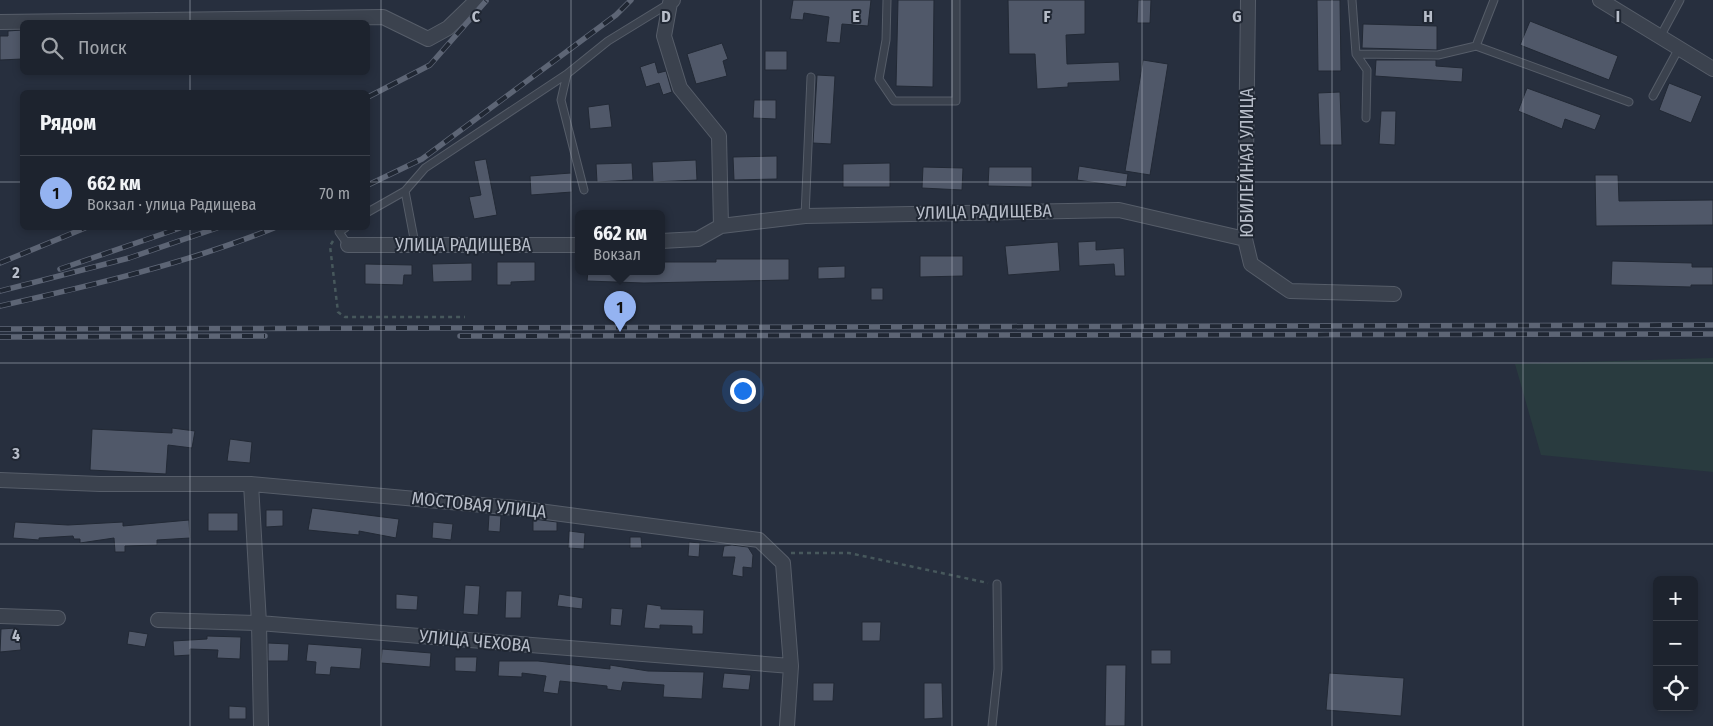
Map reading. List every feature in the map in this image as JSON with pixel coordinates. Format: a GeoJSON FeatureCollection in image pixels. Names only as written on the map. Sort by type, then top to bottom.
{"type":"FeatureCollection","features":[{"type":"Feature","properties":{"kind":"street"},"geometry":{"type":"LineString","coordinates":[[153,20],[383,17],[428,39],[448,28],[477,0]]}},
{"type":"Feature","properties":{"kind":"street","name":"ЮБИЛЕЙНАЯ УЛИЦА"},"geometry":{"type":"LineString","coordinates":[[1248,0],[1245,238],[1251,264],[1290,291],[1394,294]]}},
{"type":"Feature","properties":{"kind":"street"},"geometry":{"type":"LineString","coordinates":[[1600,0],[1713,69]]}},
{"type":"Feature","properties":{"kind":"street"},"geometry":{"type":"LineString","coordinates":[[672,2],[664,36],[680,88],[719,136],[721,226]]}},
{"type":"Feature","properties":{"kind":"street"},"geometry":{"type":"LineString","coordinates":[[0,22],[20,22]]}},
{"type":"Feature","properties":{"kind":"street","name":"УЛИЦА РАДИЩЕВА"},"geometry":{"type":"LineString","coordinates":[[665,241],[698,238],[721,226],[804,216],[1119,210],[1245,238]]}},
{"type":"Feature","properties":{"kind":"street","name":"УЛИЦА РАДИЩЕВА"},"geometry":{"type":"LineString","coordinates":[[348,245],[575,245]]}},
{"type":"Feature","properties":{"kind":"street","name":"МОСТОВАЯ УЛИЦА"},"geometry":{"type":"LineString","coordinates":[[0,480],[100,484],[251,484],[516,508],[759,540],[783,563],[791,666],[786,726]]}},
{"type":"Feature","properties":{"kind":"street"},"geometry":{"type":"LineString","coordinates":[[251,484],[259,624],[261,726]]}},
{"type":"Feature","properties":{"kind":"street"},"geometry":{"type":"LineString","coordinates":[[0,616],[58,618]]}},
{"type":"Feature","properties":{"kind":"street","name":"УЛИЦА ЧЕХОВА"},"geometry":{"type":"LineString","coordinates":[[158,620],[259,624],[791,666]]}},
{"type":"Feature","properties":{"kind":"lane"},"geometry":{"type":"LineString","coordinates":[[887,0],[886,40],[879,79],[894,101],[956,101],[956,0]]}},
{"type":"Feature","properties":{"kind":"lane"},"geometry":{"type":"LineString","coordinates":[[1352,0],[1356,54],[1366,70],[1366,118]]}},
{"type":"Feature","properties":{"kind":"lane"},"geometry":{"type":"LineString","coordinates":[[1476,46],[1494,0]]}},
{"type":"Feature","properties":{"kind":"lane"},"geometry":{"type":"LineString","coordinates":[[1660,37],[1680,0]]}},
{"type":"Feature","properties":{"kind":"lane"},"geometry":{"type":"LineString","coordinates":[[370,211],[405,191],[425,168],[567,74],[608,41],[672,2]]}},
{"type":"Feature","properties":{"kind":"lane"},"geometry":{"type":"LineString","coordinates":[[1356,54],[1438,55],[1476,46],[1629,102]]}},
{"type":"Feature","properties":{"kind":"lane"},"geometry":{"type":"LineString","coordinates":[[1653,96],[1679,48]]}},
{"type":"Feature","properties":{"kind":"lane"},"geometry":{"type":"LineString","coordinates":[[567,74],[561,100],[584,190]]}},
{"type":"Feature","properties":{"kind":"lane"},"geometry":{"type":"LineString","coordinates":[[804,216],[811,77]]}},
{"type":"Feature","properties":{"kind":"lane"},"geometry":{"type":"LineString","coordinates":[[405,191],[415,244]]}},
{"type":"Feature","properties":{"kind":"lane"},"geometry":{"type":"LineString","coordinates":[[342,230],[339,232],[348,245]]}},
{"type":"Feature","properties":{"kind":"lane"},"geometry":{"type":"LineString","coordinates":[[992,726],[998,669],[997,584]]}},
{"type":"Feature","properties":{"kind":"path"},"geometry":{"type":"LineString","coordinates":[[339,232],[330,246],[336,303],[338,312],[345,317],[465,317]]}},
{"type":"Feature","properties":{"kind":"path"},"geometry":{"type":"LineString","coordinates":[[773,553],[849,554],[957,578],[997,584]]}},
{"type":"Feature","properties":{"kind":"shaded area"},"geometry":{"type":"Polygon","coordinates":[[[1713,358],[1713,472],[1541,455],[1515,364],[1713,358]]]}},
{"type":"Feature","properties":{"kind":"building"},"geometry":{"type":"Polygon","coordinates":[[[793,0],[871,0],[868,26],[842,24],[840,43],[826,42],[829,17],[804,13],[803,20],[790,19],[793,0]]]}},
{"type":"Feature","properties":{"kind":"building"},"geometry":{"type":"Polygon","coordinates":[[[898,0],[934,0],[933,87],[896,86],[898,0]]]}},
{"type":"Feature","properties":{"kind":"building"},"geometry":{"type":"Polygon","coordinates":[[[1008,0],[1085,0],[1085,34],[1066,35],[1067,64],[1119,62],[1120,81],[1068,83],[1068,87],[1037,89],[1035,54],[1009,54],[1008,0]]]}},
{"type":"Feature","properties":{"kind":"building"},"geometry":{"type":"Polygon","coordinates":[[[1138,0],[1151,0],[1150,23],[1137,23],[1138,0]]]}},
{"type":"Feature","properties":{"kind":"building"},"geometry":{"type":"Polygon","coordinates":[[[1317,0],[1340,0],[1341,71],[1318,71],[1317,0]]]}},
{"type":"Feature","properties":{"kind":"building"},"geometry":{"type":"Polygon","coordinates":[[[1530,21],[1618,56],[1609,80],[1520,45],[1530,21]]]}},
{"type":"Feature","properties":{"kind":"building"},"geometry":{"type":"Polygon","coordinates":[[[1363,24],[1437,26],[1437,50],[1362,48],[1363,24]]]}},
{"type":"Feature","properties":{"kind":"building"},"geometry":{"type":"Polygon","coordinates":[[[20,30],[20,59],[0,60],[0,36],[8,36],[8,31],[20,30]]]}},
{"type":"Feature","properties":{"kind":"building"},"geometry":{"type":"Polygon","coordinates":[[[722,43],[728,59],[723,61],[727,76],[696,84],[687,54],[722,43]]]}},
{"type":"Feature","properties":{"kind":"building"},"geometry":{"type":"Polygon","coordinates":[[[765,51],[787,51],[787,70],[765,70],[765,51]]]}},
{"type":"Feature","properties":{"kind":"building"},"geometry":{"type":"Polygon","coordinates":[[[1143,60],[1168,64],[1150,175],[1125,171],[1143,60]]]}},
{"type":"Feature","properties":{"kind":"building"},"geometry":{"type":"Polygon","coordinates":[[[1376,60],[1436,60],[1436,66],[1463,68],[1462,82],[1375,76],[1376,60]]]}},
{"type":"Feature","properties":{"kind":"building"},"geometry":{"type":"Polygon","coordinates":[[[655,62],[658,73],[666,71],[672,92],[663,95],[659,83],[646,87],[640,67],[655,62]]]}},
{"type":"Feature","properties":{"kind":"building"},"geometry":{"type":"Polygon","coordinates":[[[817,75],[835,76],[831,144],[813,143],[817,75]]]}},
{"type":"Feature","properties":{"kind":"building"},"geometry":{"type":"Polygon","coordinates":[[[1669,83],[1702,96],[1691,123],[1659,110],[1669,83]]]}},
{"type":"Feature","properties":{"kind":"building"},"geometry":{"type":"Polygon","coordinates":[[[1527,88],[1601,115],[1595,130],[1565,119],[1562,129],[1518,111],[1527,88]]]}},
{"type":"Feature","properties":{"kind":"building"},"geometry":{"type":"Polygon","coordinates":[[[1340,92],[1342,145],[1320,145],[1318,93],[1340,92]]]}},
{"type":"Feature","properties":{"kind":"building"},"geometry":{"type":"Polygon","coordinates":[[[754,100],[776,100],[776,119],[753,118],[754,100]]]}},
{"type":"Feature","properties":{"kind":"building"},"geometry":{"type":"Polygon","coordinates":[[[609,104],[612,127],[590,129],[588,107],[609,104]]]}},
{"type":"Feature","properties":{"kind":"building"},"geometry":{"type":"Polygon","coordinates":[[[1381,111],[1396,111],[1395,145],[1379,144],[1381,111]]]}},
{"type":"Feature","properties":{"kind":"building"},"geometry":{"type":"Polygon","coordinates":[[[777,156],[777,179],[734,180],[733,157],[777,156]]]}},
{"type":"Feature","properties":{"kind":"building"},"geometry":{"type":"Polygon","coordinates":[[[486,159],[497,215],[474,219],[469,197],[481,195],[474,161],[486,159]]]}},
{"type":"Feature","properties":{"kind":"building"},"geometry":{"type":"Polygon","coordinates":[[[696,160],[697,180],[653,182],[652,162],[696,160]]]}},
{"type":"Feature","properties":{"kind":"building"},"geometry":{"type":"Polygon","coordinates":[[[632,163],[633,180],[597,182],[596,164],[632,163]]]}},
{"type":"Feature","properties":{"kind":"building"},"geometry":{"type":"Polygon","coordinates":[[[890,163],[890,187],[843,187],[843,164],[890,163]]]}},
{"type":"Feature","properties":{"kind":"building"},"geometry":{"type":"Polygon","coordinates":[[[1079,166],[1128,174],[1126,187],[1077,180],[1079,166]]]}},
{"type":"Feature","properties":{"kind":"building"},"geometry":{"type":"Polygon","coordinates":[[[923,167],[963,168],[962,190],[922,188],[923,167]]]}},
{"type":"Feature","properties":{"kind":"building"},"geometry":{"type":"Polygon","coordinates":[[[989,167],[1032,167],[1032,187],[988,186],[989,167]]]}},
{"type":"Feature","properties":{"kind":"building"},"geometry":{"type":"Polygon","coordinates":[[[571,173],[572,192],[531,195],[530,176],[571,173]]]}},
{"type":"Feature","properties":{"kind":"building"},"geometry":{"type":"Polygon","coordinates":[[[1595,175],[1618,175],[1619,201],[1713,200],[1713,225],[1596,226],[1595,175]]]}},
{"type":"Feature","properties":{"kind":"building"},"geometry":{"type":"Polygon","coordinates":[[[1096,241],[1096,250],[1124,248],[1125,276],[1115,276],[1114,264],[1079,266],[1078,242],[1096,241]]]}},
{"type":"Feature","properties":{"kind":"building"},"geometry":{"type":"Polygon","coordinates":[[[1058,242],[1060,271],[1008,275],[1005,246],[1058,242]]]}},
{"type":"Feature","properties":{"kind":"building"},"geometry":{"type":"Polygon","coordinates":[[[920,256],[963,256],[963,276],[920,277],[920,256]]]}},
{"type":"Feature","properties":{"kind":"building"},"geometry":{"type":"Polygon","coordinates":[[[716,259],[789,259],[789,280],[644,283],[587,281],[588,275],[665,275],[665,262],[716,262],[716,259]]]}},
{"type":"Feature","properties":{"kind":"building"},"geometry":{"type":"Polygon","coordinates":[[[1612,261],[1692,263],[1692,267],[1713,267],[1713,285],[1691,285],[1691,287],[1611,285],[1612,261]]]}},
{"type":"Feature","properties":{"kind":"building"},"geometry":{"type":"Polygon","coordinates":[[[497,262],[535,262],[535,281],[511,282],[511,285],[497,285],[497,262]]]}},
{"type":"Feature","properties":{"kind":"building"},"geometry":{"type":"Polygon","coordinates":[[[472,263],[472,281],[433,282],[432,264],[472,263]]]}},
{"type":"Feature","properties":{"kind":"building"},"geometry":{"type":"Polygon","coordinates":[[[365,264],[412,265],[412,275],[404,275],[403,285],[365,284],[365,264]]]}},
{"type":"Feature","properties":{"kind":"building"},"geometry":{"type":"Polygon","coordinates":[[[845,266],[845,278],[818,279],[818,267],[845,266]]]}},
{"type":"Feature","properties":{"kind":"building"},"geometry":{"type":"Polygon","coordinates":[[[871,288],[883,288],[883,300],[871,300],[871,288]]]}},
{"type":"Feature","properties":{"kind":"building"},"geometry":{"type":"Polygon","coordinates":[[[172,428],[195,431],[192,448],[168,445],[166,474],[90,470],[92,429],[172,433],[172,428]]]}},
{"type":"Feature","properties":{"kind":"building"},"geometry":{"type":"Polygon","coordinates":[[[230,439],[252,442],[250,463],[227,461],[230,439]]]}},
{"type":"Feature","properties":{"kind":"building"},"geometry":{"type":"Polygon","coordinates":[[[312,508],[399,519],[396,538],[359,531],[359,535],[308,530],[312,508]]]}},
{"type":"Feature","properties":{"kind":"building"},"geometry":{"type":"Polygon","coordinates":[[[266,510],[283,510],[283,526],[266,527],[266,510]]]}},
{"type":"Feature","properties":{"kind":"building"},"geometry":{"type":"Polygon","coordinates":[[[208,513],[238,513],[238,531],[208,531],[208,513]]]}},
{"type":"Feature","properties":{"kind":"building"},"geometry":{"type":"Polygon","coordinates":[[[489,515],[501,516],[500,532],[488,531],[489,515]]]}},
{"type":"Feature","properties":{"kind":"building"},"geometry":{"type":"Polygon","coordinates":[[[533,519],[557,522],[557,531],[533,531],[533,519]]]}},
{"type":"Feature","properties":{"kind":"building"},"geometry":{"type":"Polygon","coordinates":[[[189,520],[190,538],[157,540],[157,545],[125,546],[125,552],[115,552],[114,538],[80,543],[80,539],[74,539],[73,536],[39,538],[39,540],[13,538],[15,522],[68,525],[123,522],[123,526],[189,520]]]}},
{"type":"Feature","properties":{"kind":"building"},"geometry":{"type":"Polygon","coordinates":[[[433,522],[453,524],[451,540],[432,538],[433,522]]]}},
{"type":"Feature","properties":{"kind":"building"},"geometry":{"type":"Polygon","coordinates":[[[569,531],[585,533],[584,549],[568,548],[569,531]]]}},
{"type":"Feature","properties":{"kind":"building"},"geometry":{"type":"Polygon","coordinates":[[[630,537],[641,537],[642,548],[630,548],[630,537]]]}},
{"type":"Feature","properties":{"kind":"building"},"geometry":{"type":"Polygon","coordinates":[[[689,542],[700,543],[699,557],[688,556],[689,542]]]}},
{"type":"Feature","properties":{"kind":"building"},"geometry":{"type":"Polygon","coordinates":[[[724,546],[748,547],[753,555],[752,568],[743,567],[743,577],[732,575],[735,557],[722,557],[724,546]]]}},
{"type":"Feature","properties":{"kind":"building"},"geometry":{"type":"Polygon","coordinates":[[[465,585],[480,586],[478,615],[463,614],[465,585]]]}},
{"type":"Feature","properties":{"kind":"building"},"geometry":{"type":"Polygon","coordinates":[[[506,591],[522,591],[521,618],[505,618],[506,591]]]}},
{"type":"Feature","properties":{"kind":"building"},"geometry":{"type":"Polygon","coordinates":[[[396,594],[418,596],[417,610],[396,609],[396,594]]]}},
{"type":"Feature","properties":{"kind":"building"},"geometry":{"type":"Polygon","coordinates":[[[559,594],[583,598],[582,609],[557,606],[559,594]]]}},
{"type":"Feature","properties":{"kind":"building"},"geometry":{"type":"Polygon","coordinates":[[[647,604],[661,606],[661,609],[704,610],[703,634],[692,634],[692,626],[660,625],[660,629],[644,628],[647,604]]]}},
{"type":"Feature","properties":{"kind":"building"},"geometry":{"type":"Polygon","coordinates":[[[611,608],[623,609],[621,626],[610,625],[611,608]]]}},
{"type":"Feature","properties":{"kind":"building"},"geometry":{"type":"Polygon","coordinates":[[[862,622],[881,622],[880,641],[862,641],[862,622]]]}},
{"type":"Feature","properties":{"kind":"building"},"geometry":{"type":"Polygon","coordinates":[[[16,628],[16,636],[20,636],[21,650],[0,652],[1,629],[16,628]]]}},
{"type":"Feature","properties":{"kind":"building"},"geometry":{"type":"Polygon","coordinates":[[[129,631],[148,634],[145,647],[127,644],[129,631]]]}},
{"type":"Feature","properties":{"kind":"building"},"geometry":{"type":"Polygon","coordinates":[[[207,636],[241,637],[240,659],[217,658],[218,650],[190,649],[190,655],[174,656],[173,641],[207,639],[207,636]]]}},
{"type":"Feature","properties":{"kind":"building"},"geometry":{"type":"Polygon","coordinates":[[[268,643],[289,644],[288,661],[268,661],[268,643]]]}},
{"type":"Feature","properties":{"kind":"building"},"geometry":{"type":"Polygon","coordinates":[[[308,644],[362,648],[360,669],[331,667],[330,675],[315,674],[316,662],[306,661],[308,644]]]}},
{"type":"Feature","properties":{"kind":"building"},"geometry":{"type":"Polygon","coordinates":[[[382,649],[431,653],[430,667],[381,663],[382,649]]]}},
{"type":"Feature","properties":{"kind":"building"},"geometry":{"type":"Polygon","coordinates":[[[1151,650],[1171,650],[1171,664],[1151,664],[1151,650]]]}},
{"type":"Feature","properties":{"kind":"building"},"geometry":{"type":"Polygon","coordinates":[[[455,657],[477,657],[476,672],[455,671],[455,657]]]}},
{"type":"Feature","properties":{"kind":"building"},"geometry":{"type":"Polygon","coordinates":[[[499,661],[538,661],[610,669],[610,665],[648,671],[704,672],[702,699],[663,697],[664,685],[623,682],[621,691],[607,689],[607,686],[560,681],[558,694],[543,692],[546,676],[522,673],[522,677],[498,676],[499,661]]]}},
{"type":"Feature","properties":{"kind":"building"},"geometry":{"type":"Polygon","coordinates":[[[1106,665],[1126,665],[1125,726],[1105,726],[1106,665]]]}},
{"type":"Feature","properties":{"kind":"building"},"geometry":{"type":"Polygon","coordinates":[[[724,673],[751,675],[749,690],[722,688],[724,673]]]}},
{"type":"Feature","properties":{"kind":"building"},"geometry":{"type":"Polygon","coordinates":[[[1329,673],[1404,678],[1401,716],[1326,710],[1329,673]]]}},
{"type":"Feature","properties":{"kind":"building"},"geometry":{"type":"Polygon","coordinates":[[[813,683],[834,683],[833,701],[813,701],[813,683]]]}},
{"type":"Feature","properties":{"kind":"building"},"geometry":{"type":"Polygon","coordinates":[[[924,683],[942,683],[943,718],[924,719],[924,683]]]}},
{"type":"Feature","properties":{"kind":"building"},"geometry":{"type":"Polygon","coordinates":[[[229,706],[246,707],[246,719],[229,719],[229,706]]]}},
{"type":"Feature","properties":{"kind":"railway"},"geometry":{"type":"LineString","coordinates":[[370,184],[422,159],[616,15],[631,0]]}},
{"type":"Feature","properties":{"kind":"railway"},"geometry":{"type":"LineString","coordinates":[[370,96],[430,65],[486,1]]}},
{"type":"Feature","properties":{"kind":"railway"},"geometry":{"type":"LineString","coordinates":[[0,263],[80,230]]}},
{"type":"Feature","properties":{"kind":"railway"},"geometry":{"type":"LineString","coordinates":[[60,269],[174,230]]}},
{"type":"Feature","properties":{"kind":"railway"},"geometry":{"type":"LineString","coordinates":[[0,291],[129,258],[211,230]]}},
{"type":"Feature","properties":{"kind":"railway"},"geometry":{"type":"LineString","coordinates":[[0,306],[104,282],[173,263],[269,230]]}},
{"type":"Feature","properties":{"kind":"railway"},"geometry":{"type":"LineString","coordinates":[[0,329],[1713,325]]}},
{"type":"Feature","properties":{"kind":"railway"},"geometry":{"type":"LineString","coordinates":[[460,336],[1713,334]]}},
{"type":"Feature","properties":{"kind":"railway"},"geometry":{"type":"LineString","coordinates":[[0,337],[265,336]]}},
{"type":"Feature","properties":{"kind":"place","name":"662 км"},"geometry":{"type":"Point","coordinates":[620,332]}}]}
